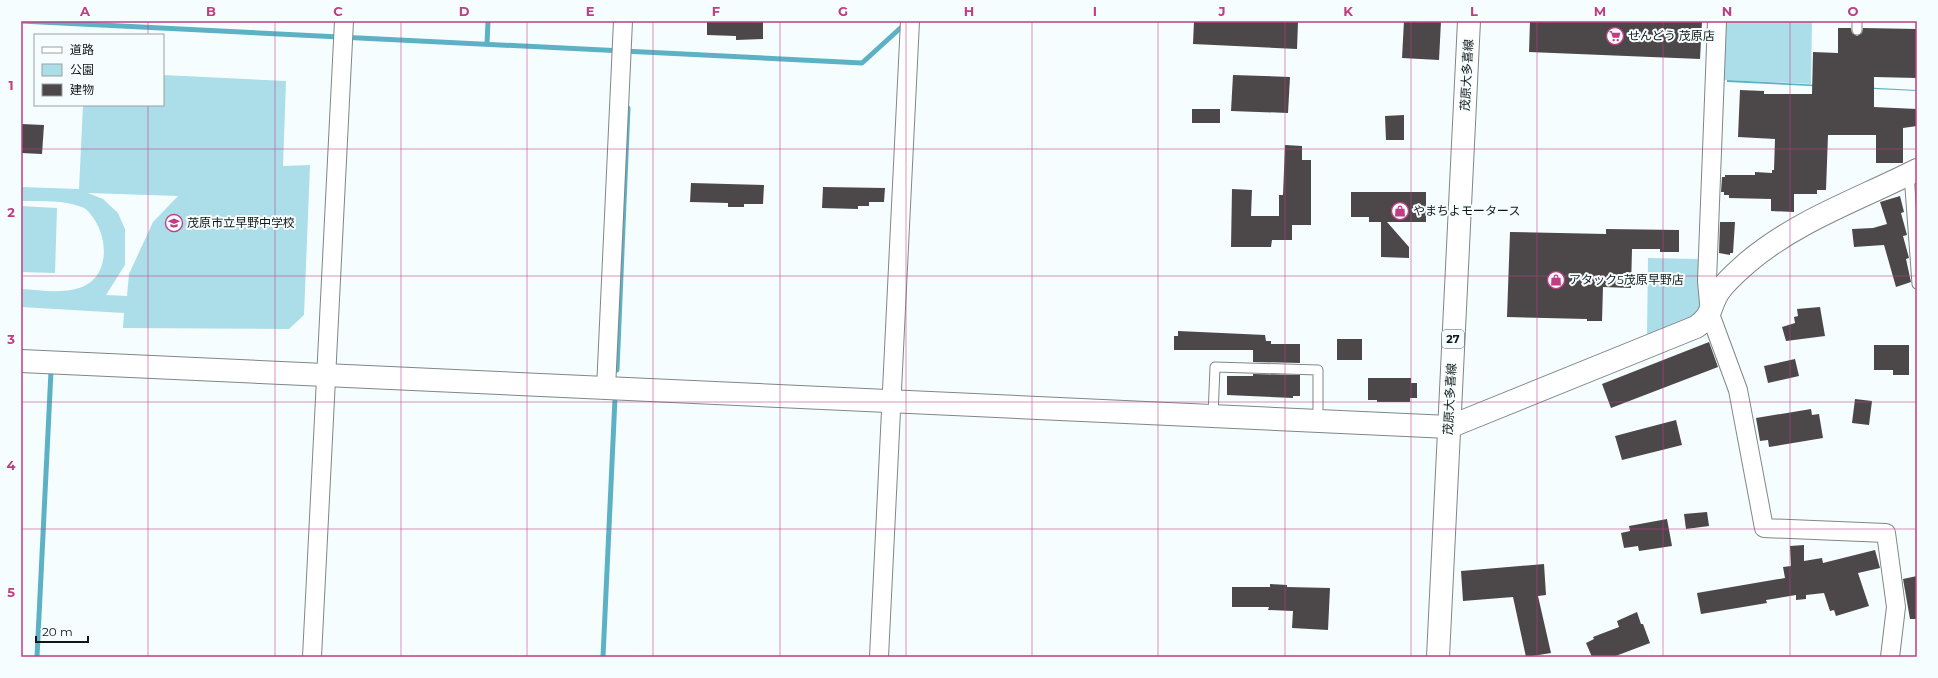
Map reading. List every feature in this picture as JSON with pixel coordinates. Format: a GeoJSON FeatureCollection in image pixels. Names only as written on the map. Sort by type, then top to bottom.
{"type":"FeatureCollection","features":[{"type":"Feature","properties":{"kind":"street"},"geometry":{"type":"LineString","coordinates":[[606,389],[623,21]]}},
{"type":"Feature","properties":{"kind":"street","name":"茂原大多喜線"},"geometry":{"type":"LineString","coordinates":[[1438,657],[1469,21]]}},
{"type":"Feature","properties":{"kind":"street"},"geometry":{"type":"LineString","coordinates":[[1717,21],[1707,282],[1710,314],[1738,390],[1764,528],[1886,533],[1896,607],[1890,657]]}},
{"type":"Feature","properties":{"kind":"street"},"geometry":{"type":"LineString","coordinates":[[879,657],[910,27]]}},
{"type":"Feature","properties":{"kind":"street"},"geometry":{"type":"LineString","coordinates":[[312,657],[343,32]]}},
{"type":"Feature","properties":{"kind":"street"},"geometry":{"type":"LineString","coordinates":[[21,361],[1449,427],[1696,327],[1704,322],[1710,314],[1714,300],[1720,289],[1748,262],[1777,239],[1849,201],[1913,172]]}},
{"type":"Feature","properties":{"kind":"lane"},"geometry":{"type":"LineString","coordinates":[[1913,172],[1917,284]]}},
{"type":"Feature","properties":{"kind":"lane"},"geometry":{"type":"LineString","coordinates":[[1213,416],[1215,367],[1318,370],[1318,421]]}},
{"type":"Feature","properties":{"kind":"green space"},"geometry":{"type":"Polygon","coordinates":[[[1725,21],[1812,21],[1811,84],[1723,80],[1725,21]]]}},
{"type":"Feature","properties":{"kind":"green space"},"geometry":{"type":"Polygon","coordinates":[[[164,75],[286,81],[283,166],[310,165],[304,315],[289,329],[123,328],[124,313],[21,307],[21,289],[50,291],[72,290],[89,283],[96,277],[101,268],[104,248],[102,238],[99,228],[92,216],[85,209],[77,205],[62,202],[21,201],[21,187],[79,189],[83,106],[164,106],[164,75]],[[88,193],[103,199],[118,213],[125,229],[125,265],[106,295],[127,296],[129,274],[153,222],[178,196],[88,193]]]}},
{"type":"Feature","properties":{"kind":"green space"},"geometry":{"type":"Polygon","coordinates":[[[21,206],[57,208],[55,273],[21,272],[21,206]]]}},
{"type":"Feature","properties":{"kind":"green space"},"geometry":{"type":"Polygon","coordinates":[[[1648,258],[1700,259],[1699,308],[1693,316],[1647,336],[1648,258]]]}},
{"type":"Feature","properties":{"kind":"shaded area"},"geometry":{"type":"Polygon","coordinates":[[[1727,80],[1917,90],[1917,91],[1727,82],[1727,80]]]}},
{"type":"Feature","properties":{"kind":"building"},"geometry":{"type":"Polygon","coordinates":[[[707,21],[763,21],[763,39],[736,40],[736,36],[707,35],[707,21]]]}},
{"type":"Feature","properties":{"kind":"building"},"geometry":{"type":"Polygon","coordinates":[[[1194,21],[1298,22],[1297,49],[1193,44],[1194,21]]]}},
{"type":"Feature","properties":{"kind":"building"},"geometry":{"type":"Polygon","coordinates":[[[1404,21],[1441,21],[1439,60],[1402,58],[1404,21]]]}},
{"type":"Feature","properties":{"kind":"building","name":"せんどう 茂原店"},"geometry":{"type":"Polygon","coordinates":[[[1530,21],[1702,21],[1700,59],[1529,52],[1530,21]]]}},
{"type":"Feature","properties":{"kind":"building"},"geometry":{"type":"Polygon","coordinates":[[[1838,28],[1851,28],[1852,33],[1857,36],[1862,33],[1863,28],[1917,29],[1917,78],[1874,77],[1874,107],[1917,109],[1917,126],[1903,128],[1903,163],[1876,163],[1876,135],[1828,135],[1826,190],[1817,190],[1817,194],[1794,194],[1794,212],[1771,211],[1771,199],[1729,198],[1729,195],[1724,195],[1724,192],[1721,192],[1722,177],[1725,177],[1725,175],[1755,175],[1755,172],[1772,173],[1772,170],[1774,170],[1775,139],[1738,137],[1740,90],[1764,91],[1764,94],[1812,94],[1813,52],[1838,53],[1838,28]]]}},
{"type":"Feature","properties":{"kind":"building"},"geometry":{"type":"Polygon","coordinates":[[[1233,75],[1290,77],[1288,113],[1231,111],[1233,75]]]}},
{"type":"Feature","properties":{"kind":"building"},"geometry":{"type":"Polygon","coordinates":[[[1192,109],[1220,109],[1220,123],[1192,123],[1192,109]]]}},
{"type":"Feature","properties":{"kind":"building"},"geometry":{"type":"Polygon","coordinates":[[[1404,115],[1404,140],[1386,140],[1385,116],[1404,115]]]}},
{"type":"Feature","properties":{"kind":"building"},"geometry":{"type":"Polygon","coordinates":[[[21,124],[44,125],[42,154],[21,153],[21,124]]]}},
{"type":"Feature","properties":{"kind":"building"},"geometry":{"type":"Polygon","coordinates":[[[1285,145],[1302,146],[1302,160],[1311,160],[1311,225],[1292,225],[1292,240],[1272,240],[1271,247],[1231,247],[1232,189],[1252,190],[1251,216],[1279,216],[1279,195],[1283,195],[1285,145]]]}},
{"type":"Feature","properties":{"kind":"building"},"geometry":{"type":"Polygon","coordinates":[[[691,183],[764,185],[763,204],[744,204],[744,207],[728,207],[728,203],[690,202],[691,183]]]}},
{"type":"Feature","properties":{"kind":"building"},"geometry":{"type":"Polygon","coordinates":[[[823,187],[885,188],[884,202],[869,202],[869,206],[858,206],[858,209],[822,208],[823,187]]]}},
{"type":"Feature","properties":{"kind":"building"},"geometry":{"type":"Polygon","coordinates":[[[1351,192],[1426,192],[1426,222],[1387,222],[1409,247],[1409,258],[1381,257],[1381,222],[1369,222],[1369,217],[1351,217],[1351,192]]]}},
{"type":"Feature","properties":{"kind":"building"},"geometry":{"type":"Polygon","coordinates":[[[1900,196],[1904,212],[1901,213],[1907,235],[1903,236],[1909,258],[1906,259],[1911,282],[1896,287],[1884,245],[1854,247],[1852,229],[1873,228],[1887,224],[1880,202],[1900,196]]]}},
{"type":"Feature","properties":{"kind":"building"},"geometry":{"type":"Polygon","coordinates":[[[1720,222],[1735,222],[1733,253],[1730,253],[1730,255],[1719,253],[1720,222]]]}},
{"type":"Feature","properties":{"kind":"building","name":"アタック5茂原早野店"},"geometry":{"type":"Polygon","coordinates":[[[1606,229],[1679,230],[1679,252],[1660,252],[1660,249],[1632,249],[1631,288],[1603,287],[1602,321],[1587,321],[1587,319],[1507,317],[1510,232],[1606,234],[1606,229]]]}},
{"type":"Feature","properties":{"kind":"building"},"geometry":{"type":"Polygon","coordinates":[[[1820,307],[1825,336],[1786,341],[1782,327],[1795,323],[1794,317],[1798,316],[1797,309],[1820,307]]]}},
{"type":"Feature","properties":{"kind":"building"},"geometry":{"type":"Polygon","coordinates":[[[1178,331],[1265,335],[1266,341],[1271,341],[1271,344],[1300,344],[1300,363],[1253,362],[1253,350],[1174,350],[1174,336],[1178,336],[1178,331]]]}},
{"type":"Feature","properties":{"kind":"building"},"geometry":{"type":"Polygon","coordinates":[[[1337,339],[1362,339],[1362,360],[1337,360],[1337,339]]]}},
{"type":"Feature","properties":{"kind":"building"},"geometry":{"type":"Polygon","coordinates":[[[1709,342],[1718,367],[1611,408],[1602,384],[1709,342]]]}},
{"type":"Feature","properties":{"kind":"building"},"geometry":{"type":"Polygon","coordinates":[[[1874,345],[1909,345],[1909,375],[1893,375],[1893,370],[1874,370],[1874,345]]]}},
{"type":"Feature","properties":{"kind":"building"},"geometry":{"type":"Polygon","coordinates":[[[1795,359],[1799,376],[1768,383],[1764,366],[1795,359]]]}},
{"type":"Feature","properties":{"kind":"building"},"geometry":{"type":"Polygon","coordinates":[[[1253,374],[1300,375],[1300,396],[1293,396],[1293,398],[1227,395],[1227,376],[1253,376],[1253,374]]]}},
{"type":"Feature","properties":{"kind":"building"},"geometry":{"type":"Polygon","coordinates":[[[1368,378],[1411,378],[1411,383],[1417,383],[1417,398],[1410,398],[1410,402],[1377,402],[1377,400],[1368,400],[1368,378]]]}},
{"type":"Feature","properties":{"kind":"building"},"geometry":{"type":"Polygon","coordinates":[[[1855,399],[1872,401],[1869,425],[1852,423],[1855,399]]]}},
{"type":"Feature","properties":{"kind":"building"},"geometry":{"type":"Polygon","coordinates":[[[1811,409],[1812,415],[1819,414],[1823,438],[1769,447],[1768,440],[1760,441],[1756,418],[1811,409]]]}},
{"type":"Feature","properties":{"kind":"building"},"geometry":{"type":"Polygon","coordinates":[[[1676,420],[1682,445],[1622,460],[1615,436],[1676,420]]]}},
{"type":"Feature","properties":{"kind":"building"},"geometry":{"type":"Polygon","coordinates":[[[1707,512],[1709,526],[1686,529],[1684,514],[1707,512]]]}},
{"type":"Feature","properties":{"kind":"building"},"geometry":{"type":"Polygon","coordinates":[[[1667,519],[1672,546],[1639,551],[1638,546],[1624,548],[1621,533],[1630,531],[1629,526],[1667,519]]]}},
{"type":"Feature","properties":{"kind":"building"},"geometry":{"type":"Polygon","coordinates":[[[1804,545],[1804,561],[1822,558],[1823,563],[1875,550],[1880,568],[1858,573],[1869,606],[1836,616],[1834,610],[1830,611],[1824,593],[1806,595],[1806,599],[1796,600],[1796,595],[1766,600],[1767,603],[1701,614],[1697,593],[1785,578],[1783,567],[1791,566],[1790,546],[1804,545]]]}},
{"type":"Feature","properties":{"kind":"building"},"geometry":{"type":"Polygon","coordinates":[[[1544,564],[1546,595],[1538,596],[1551,653],[1526,657],[1513,597],[1463,601],[1461,571],[1544,564]]]}},
{"type":"Feature","properties":{"kind":"building"},"geometry":{"type":"Polygon","coordinates":[[[1917,576],[1917,619],[1910,619],[1903,579],[1917,576]]]}},
{"type":"Feature","properties":{"kind":"building"},"geometry":{"type":"Polygon","coordinates":[[[1270,584],[1287,585],[1287,587],[1330,588],[1328,630],[1292,628],[1293,611],[1268,610],[1269,607],[1232,607],[1232,587],[1270,587],[1270,584]]]}},
{"type":"Feature","properties":{"kind":"building"},"geometry":{"type":"Polygon","coordinates":[[[1637,612],[1650,643],[1613,657],[1592,657],[1586,643],[1594,639],[1593,637],[1619,627],[1617,621],[1637,612]]]}},
{"type":"Feature","properties":{"kind":"waterway"},"geometry":{"type":"LineString","coordinates":[[21,21],[862,63],[906,23]]}},
{"type":"Feature","properties":{"kind":"waterway"},"geometry":{"type":"LineString","coordinates":[[487,44],[488,21]]}},
{"type":"Feature","properties":{"kind":"waterway"},"geometry":{"type":"LineString","coordinates":[[617,370],[628,108]]}},
{"type":"Feature","properties":{"kind":"waterway"},"geometry":{"type":"LineString","coordinates":[[37,657],[51,371]]}},
{"type":"Feature","properties":{"kind":"waterway"},"geometry":{"type":"LineString","coordinates":[[603,657],[615,398]]}},
{"type":"Feature","properties":{"kind":"place","name":"せんどう 茂原店"},"geometry":{"type":"Point","coordinates":[1615,36]}},
{"type":"Feature","properties":{"kind":"place","name":"やまちよモータース"},"geometry":{"type":"Point","coordinates":[1400,211]}},
{"type":"Feature","properties":{"kind":"place","name":"茂原市立早野中学校"},"geometry":{"type":"Point","coordinates":[174,223]}},
{"type":"Feature","properties":{"kind":"place","name":"アタック5茂原早野店"},"geometry":{"type":"Point","coordinates":[1556,280]}}]}
